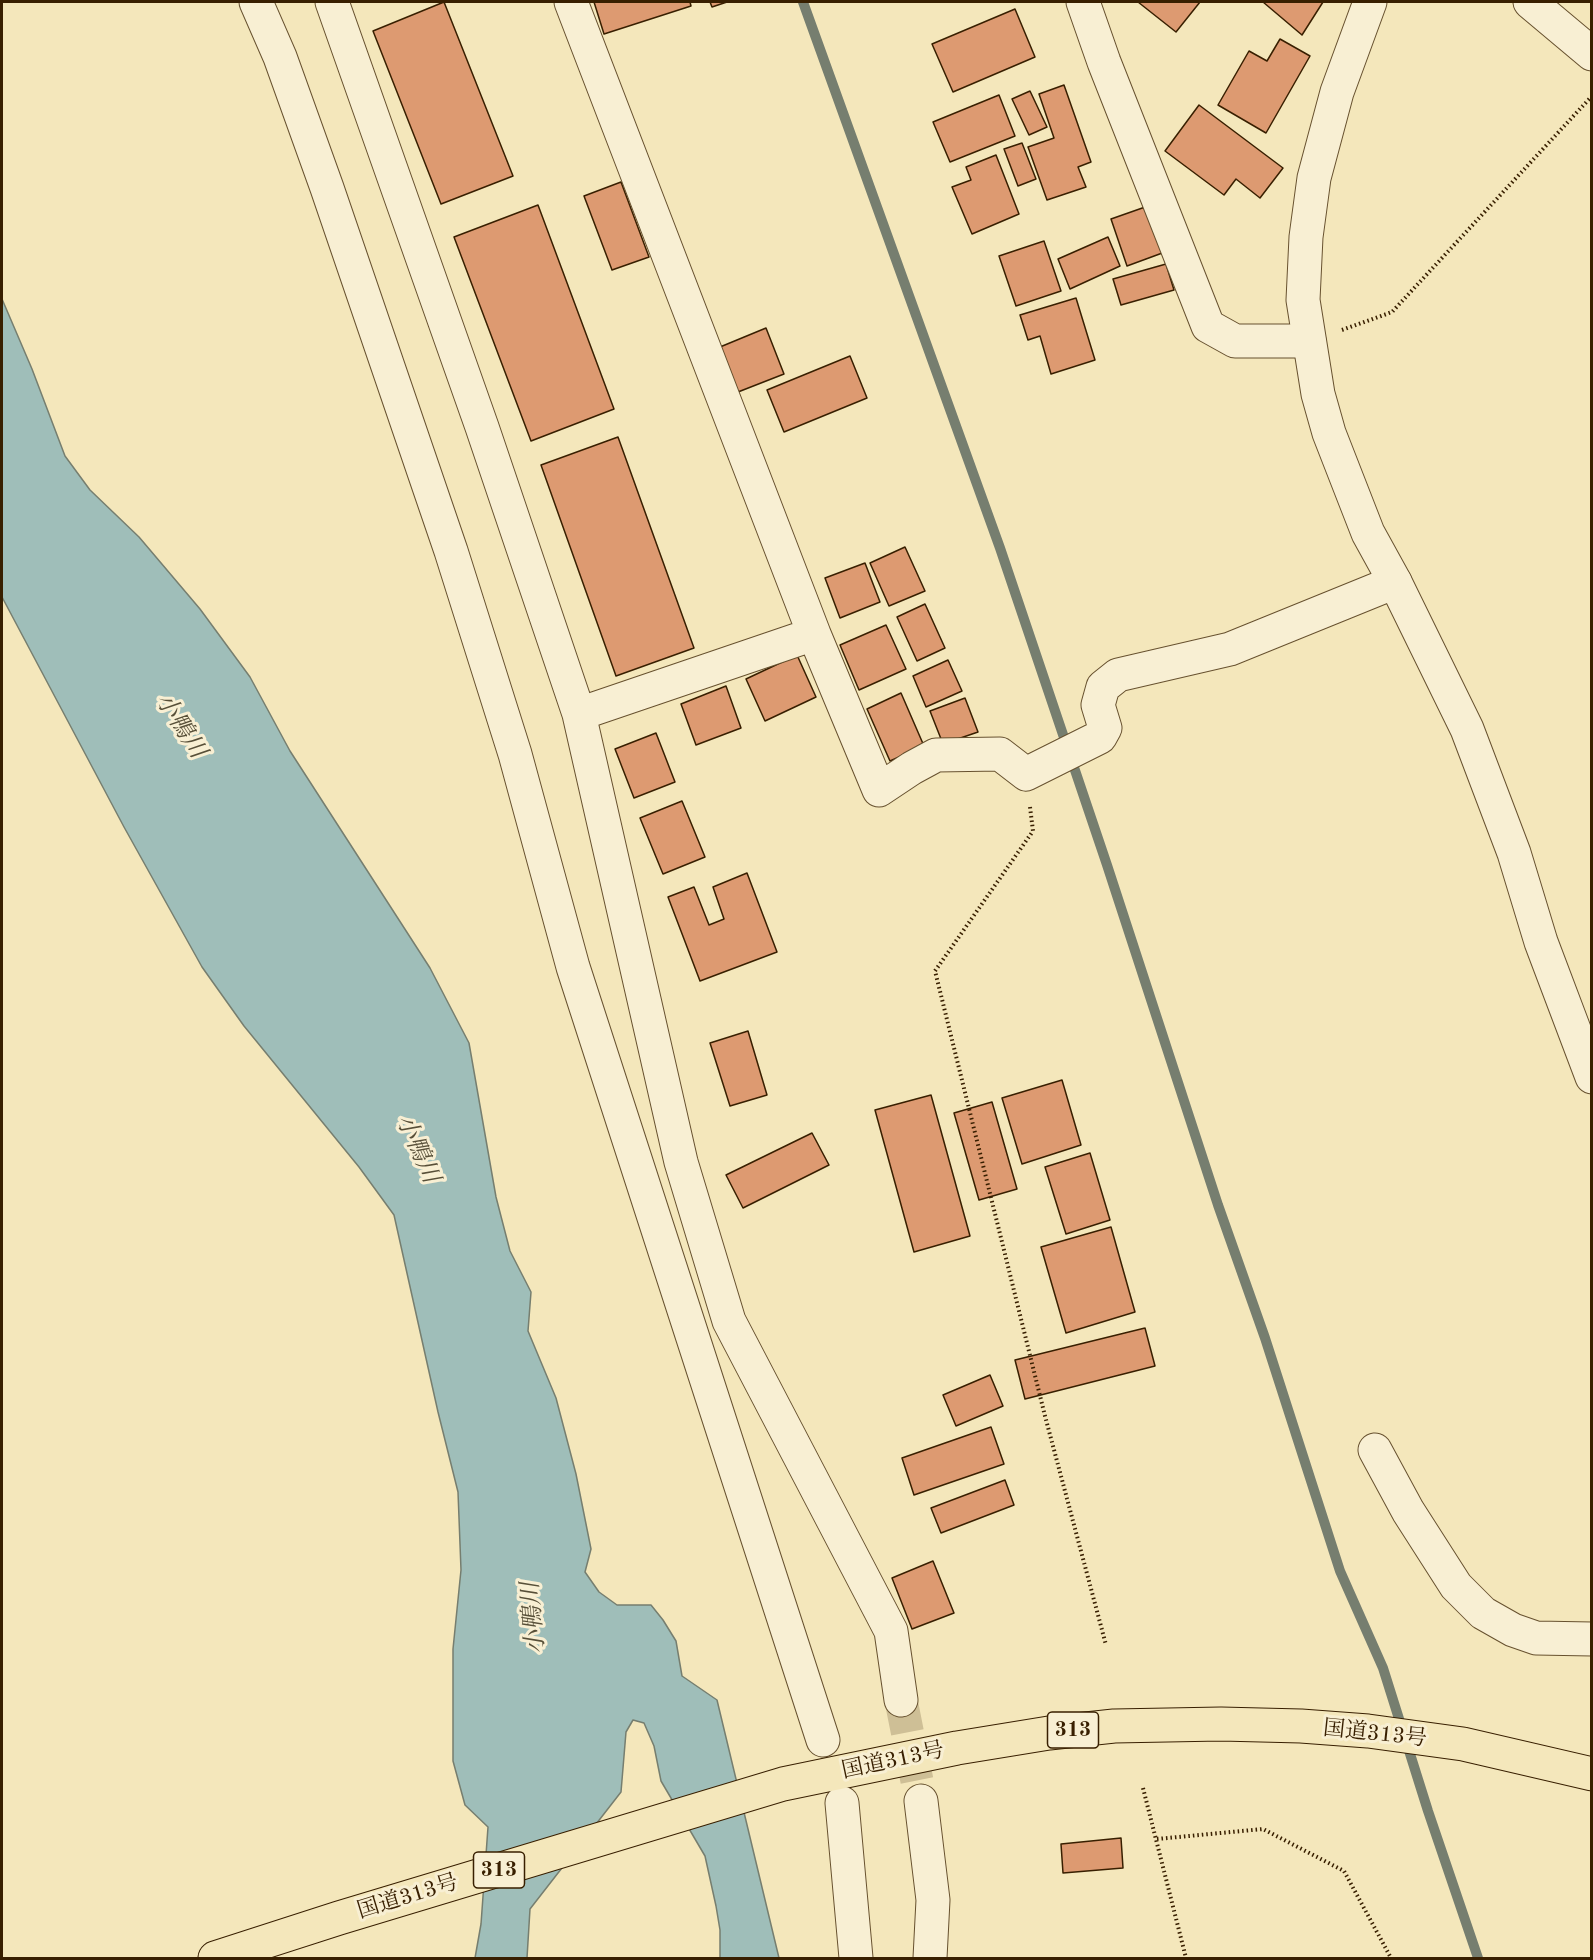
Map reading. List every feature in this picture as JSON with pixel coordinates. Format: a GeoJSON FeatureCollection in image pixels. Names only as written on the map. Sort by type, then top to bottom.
{"type":"FeatureCollection","features":[{"type":"Feature","properties":{"kind":"highway","name":"国道313号"},"geometry":{"type":"LineString","coordinates":[[215,1959],[339,1918],[783,1784],[957,1748],[1049,1732],[1092,1728],[1221,1724],[1301,1726],[1368,1731],[1463,1744],[1592,1774]]}},
{"type":"Feature","properties":{"kind":"street"},"geometry":{"type":"LineString","coordinates":[[256,2],[280,57],[327,188],[451,551],[515,754],[573,968],[823,1740]]}},
{"type":"Feature","properties":{"kind":"street"},"geometry":{"type":"LineString","coordinates":[[332,2],[482,427],[579,714],[681,1162],[729,1321],[891,1630],[901,1700]]}},
{"type":"Feature","properties":{"kind":"street"},"geometry":{"type":"LineString","coordinates":[[571,2],[814,634],[879,790],[936,755],[1000,754],[1026,774],[1100,737],[1105,728],[1098,705],[1103,687],[1118,675],[1230,649],[1395,582]]}},
{"type":"Feature","properties":{"kind":"street"},"geometry":{"type":"LineString","coordinates":[[1083,2],[1104,62],[1208,326],[1235,341],[1309,341]]}},
{"type":"Feature","properties":{"kind":"street"},"geometry":{"type":"LineString","coordinates":[[1370,2],[1337,92],[1314,178],[1306,237],[1303,300],[1318,394],[1329,433],[1368,533],[1395,582],[1467,729],[1514,853],[1541,942],[1568,1019],[1592,1077]]}},
{"type":"Feature","properties":{"kind":"street"},"geometry":{"type":"LineString","coordinates":[[1530,2],[1592,54]]}},
{"type":"Feature","properties":{"kind":"street"},"geometry":{"type":"LineString","coordinates":[[579,714],[814,634]]}},
{"type":"Feature","properties":{"kind":"street"},"geometry":{"type":"LineString","coordinates":[[1375,1450],[1408,1511],[1450,1577],[1482,1613],[1513,1630],[1536,1638],[1592,1639]]}},
{"type":"Feature","properties":{"kind":"street"},"geometry":{"type":"LineString","coordinates":[[921,1802],[933,1900],[930,1959]]}},
{"type":"Feature","properties":{"kind":"street"},"geometry":{"type":"LineString","coordinates":[[842,1803],[856,1959]]}},
{"type":"Feature","properties":{"kind":"path"},"geometry":{"type":"LineString","coordinates":[[1309,341],[1392,312],[1592,96]]}},
{"type":"Feature","properties":{"kind":"path"},"geometry":{"type":"LineString","coordinates":[[1026,774],[1033,831],[935,971],[1045,1416],[1106,1645]]}},
{"type":"Feature","properties":{"kind":"path"},"geometry":{"type":"LineString","coordinates":[[1143,1788],[1186,1959]]}},
{"type":"Feature","properties":{"kind":"path"},"geometry":{"type":"LineString","coordinates":[[1157,1839],[1263,1829],[1344,1871],[1391,1959]]}},
{"type":"Feature","properties":{"kind":"water","name":"小鴨川"},"geometry":{"type":"Polygon","coordinates":[[[2,299],[65,456],[90,490],[139,537],[200,609],[250,677],[290,751],[430,968],[469,1043],[496,1197],[510,1251],[531,1292],[528,1331],[556,1398],[576,1474],[591,1549],[585,1572],[599,1592],[617,1605],[651,1605],[676,1641],[682,1676],[717,1700],[779,1958],[720,1958],[720,1930],[705,1856],[661,1781],[654,1746],[644,1723],[633,1720],[626,1732],[621,1792],[530,1909],[527,1958],[475,1958],[481,1924],[488,1827],[465,1805],[453,1761],[453,1649],[461,1570],[458,1492],[394,1215],[359,1167],[244,1026],[202,967],[124,827],[2,597],[2,299]]]}},
{"type":"Feature","properties":{"kind":"building"},"geometry":{"type":"Polygon","coordinates":[[[444,2],[513,176],[441,204],[373,31],[444,2]]]}},
{"type":"Feature","properties":{"kind":"building"},"geometry":{"type":"Polygon","coordinates":[[[594,2],[690,2],[691,6],[604,34],[594,2]]]}},
{"type":"Feature","properties":{"kind":"building"},"geometry":{"type":"Polygon","coordinates":[[[710,2],[727,2],[712,7],[710,2]]]}},
{"type":"Feature","properties":{"kind":"building"},"geometry":{"type":"Polygon","coordinates":[[[1138,2],[1200,2],[1176,32],[1138,2]]]}},
{"type":"Feature","properties":{"kind":"building"},"geometry":{"type":"Polygon","coordinates":[[[1263,2],[1323,2],[1302,35],[1263,2]]]}},
{"type":"Feature","properties":{"kind":"building"},"geometry":{"type":"Polygon","coordinates":[[[1015,9],[1035,57],[953,92],[932,44],[1015,9]]]}},
{"type":"Feature","properties":{"kind":"building"},"geometry":{"type":"Polygon","coordinates":[[[1280,39],[1310,56],[1266,133],[1218,105],[1249,51],[1267,61],[1280,39]]]}},
{"type":"Feature","properties":{"kind":"building"},"geometry":{"type":"Polygon","coordinates":[[[1064,85],[1091,162],[1078,167],[1086,187],[1047,200],[1028,147],[1054,138],[1039,94],[1064,85]]]}},
{"type":"Feature","properties":{"kind":"building"},"geometry":{"type":"Polygon","coordinates":[[[1030,91],[1047,127],[1029,135],[1012,99],[1030,91]]]}},
{"type":"Feature","properties":{"kind":"building"},"geometry":{"type":"Polygon","coordinates":[[[999,95],[1015,136],[950,162],[933,122],[999,95]]]}},
{"type":"Feature","properties":{"kind":"building"},"geometry":{"type":"Polygon","coordinates":[[[1199,105],[1283,168],[1260,198],[1236,179],[1224,195],[1165,151],[1199,105]]]}},
{"type":"Feature","properties":{"kind":"building"},"geometry":{"type":"Polygon","coordinates":[[[1022,143],[1036,179],[1018,186],[1004,149],[1022,143]]]}},
{"type":"Feature","properties":{"kind":"building"},"geometry":{"type":"Polygon","coordinates":[[[996,155],[1019,214],[972,234],[952,187],[971,180],[966,167],[996,155]]]}},
{"type":"Feature","properties":{"kind":"building"},"geometry":{"type":"Polygon","coordinates":[[[621,182],[649,257],[612,270],[584,196],[621,182]]]}},
{"type":"Feature","properties":{"kind":"building"},"geometry":{"type":"Polygon","coordinates":[[[538,205],[614,409],[531,441],[454,237],[538,205]]]}},
{"type":"Feature","properties":{"kind":"building"},"geometry":{"type":"Polygon","coordinates":[[[1148,206],[1165,252],[1127,266],[1111,219],[1148,206]]]}},
{"type":"Feature","properties":{"kind":"building"},"geometry":{"type":"Polygon","coordinates":[[[1108,237],[1120,266],[1070,289],[1058,259],[1108,237]]]}},
{"type":"Feature","properties":{"kind":"building"},"geometry":{"type":"Polygon","coordinates":[[[1044,241],[1061,291],[1016,306],[999,256],[1044,241]]]}},
{"type":"Feature","properties":{"kind":"building"},"geometry":{"type":"Polygon","coordinates":[[[1166,264],[1174,290],[1121,305],[1113,279],[1166,264]]]}},
{"type":"Feature","properties":{"kind":"building"},"geometry":{"type":"Polygon","coordinates":[[[1076,298],[1095,360],[1051,374],[1040,336],[1028,340],[1020,315],[1076,298]]]}},
{"type":"Feature","properties":{"kind":"building"},"geometry":{"type":"Polygon","coordinates":[[[766,328],[784,374],[738,392],[720,347],[766,328]]]}},
{"type":"Feature","properties":{"kind":"building"},"geometry":{"type":"Polygon","coordinates":[[[850,356],[867,398],[784,432],[767,390],[850,356]]]}},
{"type":"Feature","properties":{"kind":"building"},"geometry":{"type":"Polygon","coordinates":[[[618,437],[694,648],[616,676],[541,465],[618,437]]]}},
{"type":"Feature","properties":{"kind":"building"},"geometry":{"type":"Polygon","coordinates":[[[905,547],[925,591],[889,606],[870,563],[905,547]]]}},
{"type":"Feature","properties":{"kind":"building"},"geometry":{"type":"Polygon","coordinates":[[[865,563],[880,602],[840,618],[825,578],[865,563]]]}},
{"type":"Feature","properties":{"kind":"building"},"geometry":{"type":"Polygon","coordinates":[[[925,604],[945,648],[917,661],[897,617],[925,604]]]}},
{"type":"Feature","properties":{"kind":"building"},"geometry":{"type":"Polygon","coordinates":[[[886,625],[906,669],[859,690],[840,645],[886,625]]]}},
{"type":"Feature","properties":{"kind":"building"},"geometry":{"type":"Polygon","coordinates":[[[797,655],[816,697],[765,721],[746,679],[797,655]]]}},
{"type":"Feature","properties":{"kind":"building"},"geometry":{"type":"Polygon","coordinates":[[[948,660],[962,691],[926,707],[913,676],[948,660]]]}},
{"type":"Feature","properties":{"kind":"building"},"geometry":{"type":"Polygon","coordinates":[[[726,686],[741,728],[696,745],[681,704],[726,686]]]}},
{"type":"Feature","properties":{"kind":"building"},"geometry":{"type":"Polygon","coordinates":[[[901,693],[924,746],[890,761],[867,709],[901,693]]]}},
{"type":"Feature","properties":{"kind":"building"},"geometry":{"type":"Polygon","coordinates":[[[965,698],[978,732],[943,744],[930,711],[965,698]]]}},
{"type":"Feature","properties":{"kind":"building"},"geometry":{"type":"Polygon","coordinates":[[[656,733],[675,782],[634,798],[615,749],[656,733]]]}},
{"type":"Feature","properties":{"kind":"building"},"geometry":{"type":"Polygon","coordinates":[[[682,801],[705,857],[663,874],[640,818],[682,801]]]}},
{"type":"Feature","properties":{"kind":"building"},"geometry":{"type":"Polygon","coordinates":[[[747,873],[777,952],[700,981],[668,897],[694,887],[709,925],[724,919],[713,887],[747,873]]]}},
{"type":"Feature","properties":{"kind":"building"},"geometry":{"type":"Polygon","coordinates":[[[748,1031],[767,1095],[730,1106],[710,1043],[748,1031]]]}},
{"type":"Feature","properties":{"kind":"building"},"geometry":{"type":"Polygon","coordinates":[[[1062,1080],[1081,1145],[1022,1164],[1002,1098],[1062,1080]]]}},
{"type":"Feature","properties":{"kind":"building"},"geometry":{"type":"Polygon","coordinates":[[[931,1095],[970,1236],[914,1252],[875,1110],[931,1095]]]}},
{"type":"Feature","properties":{"kind":"building"},"geometry":{"type":"Polygon","coordinates":[[[992,1102],[1017,1189],[979,1200],[954,1113],[992,1102]]]}},
{"type":"Feature","properties":{"kind":"building"},"geometry":{"type":"Polygon","coordinates":[[[812,1133],[829,1165],[743,1208],[726,1175],[812,1133]]]}},
{"type":"Feature","properties":{"kind":"building"},"geometry":{"type":"Polygon","coordinates":[[[1090,1153],[1110,1220],[1066,1234],[1045,1167],[1090,1153]]]}},
{"type":"Feature","properties":{"kind":"building"},"geometry":{"type":"Polygon","coordinates":[[[1111,1227],[1135,1312],[1066,1333],[1041,1247],[1111,1227]]]}},
{"type":"Feature","properties":{"kind":"building"},"geometry":{"type":"Polygon","coordinates":[[[1145,1328],[1155,1366],[1025,1399],[1015,1360],[1145,1328]]]}},
{"type":"Feature","properties":{"kind":"building"},"geometry":{"type":"Polygon","coordinates":[[[990,1375],[1003,1406],[956,1426],[943,1395],[990,1375]]]}},
{"type":"Feature","properties":{"kind":"building"},"geometry":{"type":"Polygon","coordinates":[[[991,1427],[1004,1464],[914,1495],[902,1458],[991,1427]]]}},
{"type":"Feature","properties":{"kind":"building"},"geometry":{"type":"Polygon","coordinates":[[[1005,1480],[1014,1505],[941,1533],[931,1508],[1005,1480]]]}},
{"type":"Feature","properties":{"kind":"building"},"geometry":{"type":"Polygon","coordinates":[[[933,1561],[954,1613],[912,1629],[892,1578],[933,1561]]]}},
{"type":"Feature","properties":{"kind":"building"},"geometry":{"type":"Polygon","coordinates":[[[1121,1838],[1123,1868],[1063,1873],[1061,1844],[1121,1838]]]}},
{"type":"Feature","properties":{"kind":"waterway"},"geometry":{"type":"LineString","coordinates":[[803,2],[1000,548],[1218,1205],[1265,1338],[1340,1571],[1383,1668],[1478,1958]]}},
{"type":"Feature","properties":{"kind":"tunnel"},"geometry":{"type":"LineString","coordinates":[[901,1700],[921,1801]]}}]}
